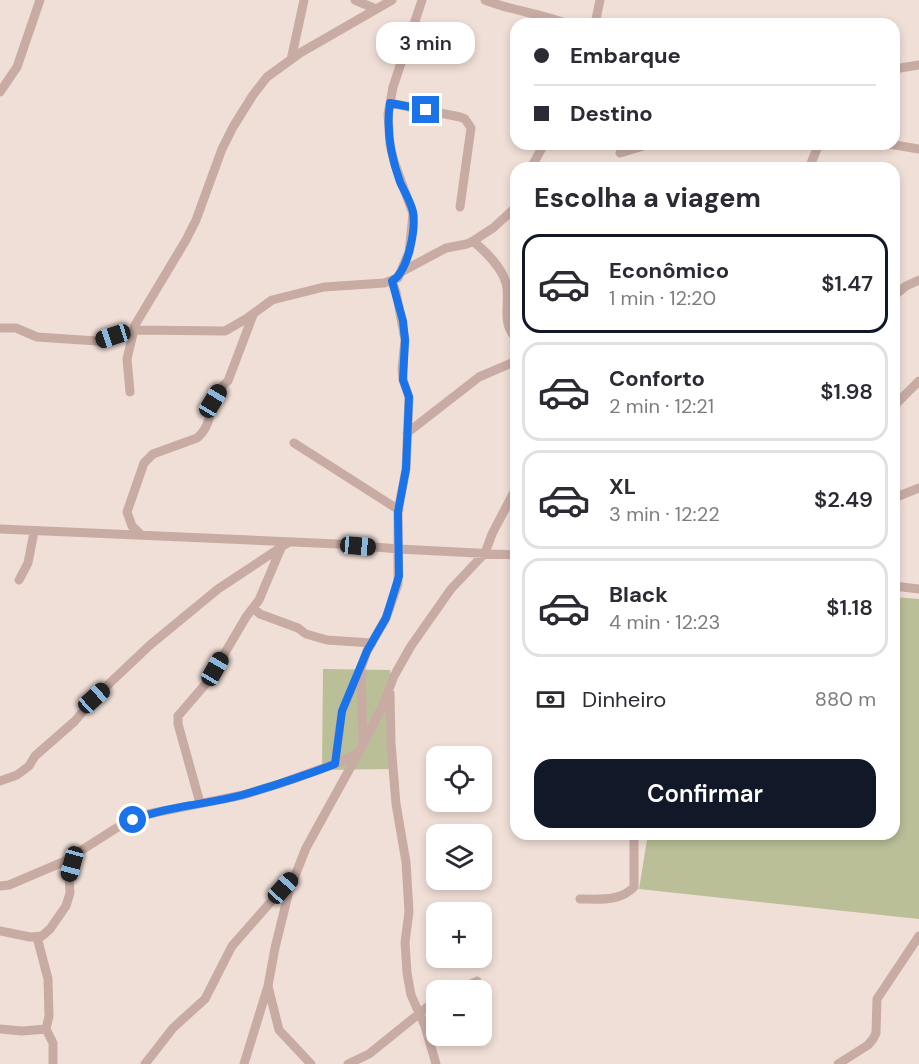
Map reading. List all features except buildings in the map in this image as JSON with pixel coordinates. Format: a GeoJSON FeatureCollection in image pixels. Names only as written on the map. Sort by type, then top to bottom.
{"type":"FeatureCollection","features":[{"type":"Feature","properties":{"kind":"street"},"geometry":{"type":"LineString","coordinates":[[0,92],[17,67],[40,0]]}},
{"type":"Feature","properties":{"kind":"street"},"geometry":{"type":"LineString","coordinates":[[291,60],[304,0]]}},
{"type":"Feature","properties":{"kind":"street"},"geometry":{"type":"LineString","coordinates":[[355,0],[376,9]]}},
{"type":"Feature","properties":{"kind":"street"},"geometry":{"type":"LineString","coordinates":[[130,392],[127,359],[134,330],[191,230],[222,149],[233,127],[267,77],[291,60],[392,0]]}},
{"type":"Feature","properties":{"kind":"street"},"geometry":{"type":"LineString","coordinates":[[0,328],[16,327],[37,337],[87,341],[97,341],[134,330],[225,331],[272,300],[284,296],[324,287],[392,281],[398,278],[409,252],[413,214],[399,178],[390,145],[388,122],[393,87],[422,0]]}},
{"type":"Feature","properties":{"kind":"street"},"geometry":{"type":"LineString","coordinates":[[485,0],[550,18]]}},
{"type":"Feature","properties":{"kind":"street"},"geometry":{"type":"LineString","coordinates":[[512,9],[520,0]]}},
{"type":"Feature","properties":{"kind":"street"},"geometry":{"type":"LineString","coordinates":[[596,18],[600,0]]}},
{"type":"Feature","properties":{"kind":"street"},"geometry":{"type":"LineString","coordinates":[[900,68],[919,65]]}},
{"type":"Feature","properties":{"kind":"street"},"geometry":{"type":"LineString","coordinates":[[390,103],[460,117],[471,128],[460,207]]}},
{"type":"Feature","properties":{"kind":"street"},"geometry":{"type":"LineString","coordinates":[[900,146],[919,149]]}},
{"type":"Feature","properties":{"kind":"street"},"geometry":{"type":"LineString","coordinates":[[620,153],[630,150]]}},
{"type":"Feature","properties":{"kind":"street"},"geometry":{"type":"LineString","coordinates":[[401,272],[446,248],[473,241],[494,228],[510,213]]}},
{"type":"Feature","properties":{"kind":"street"},"geometry":{"type":"LineString","coordinates":[[473,241],[485,250],[504,278],[506,321],[510,330]]}},
{"type":"Feature","properties":{"kind":"street"},"geometry":{"type":"LineString","coordinates":[[900,291],[919,280]]}},
{"type":"Feature","properties":{"kind":"street"},"geometry":{"type":"LineString","coordinates":[[335,764],[342,711],[372,643],[386,618],[398,584],[397,531],[406,469],[409,397],[402,369],[405,340],[392,281]]}},
{"type":"Feature","properties":{"kind":"street"},"geometry":{"type":"LineString","coordinates":[[130,530],[127,512],[144,463],[153,454],[203,434],[213,401],[228,381],[253,314]]}},
{"type":"Feature","properties":{"kind":"street"},"geometry":{"type":"LineString","coordinates":[[407,433],[478,377],[510,364]]}},
{"type":"Feature","properties":{"kind":"street"},"geometry":{"type":"LineString","coordinates":[[900,400],[919,381]]}},
{"type":"Feature","properties":{"kind":"street"},"geometry":{"type":"LineString","coordinates":[[294,443],[399,510]]}},
{"type":"Feature","properties":{"kind":"street"},"geometry":{"type":"LineString","coordinates":[[900,496],[919,488]]}},
{"type":"Feature","properties":{"kind":"street"},"geometry":{"type":"LineString","coordinates":[[244,1064],[268,986],[284,909],[306,848],[361,748],[394,676],[411,646],[451,590],[485,553],[510,500]]}},
{"type":"Feature","properties":{"kind":"street"},"geometry":{"type":"LineString","coordinates":[[0,530],[34,532],[130,530],[141,535],[285,545],[510,555]]}},
{"type":"Feature","properties":{"kind":"street"},"geometry":{"type":"LineString","coordinates":[[20,580],[28,563],[34,532]]}},
{"type":"Feature","properties":{"kind":"street"},"geometry":{"type":"LineString","coordinates":[[200,803],[177,724],[178,716],[209,680],[259,600],[285,545]]}},
{"type":"Feature","properties":{"kind":"street"},"geometry":{"type":"LineString","coordinates":[[0,782],[17,775],[29,766],[35,756],[75,721],[94,698],[182,618],[218,589],[285,545]]}},
{"type":"Feature","properties":{"kind":"street"},"geometry":{"type":"LineString","coordinates":[[900,587],[919,589]]}},
{"type":"Feature","properties":{"kind":"street"},"geometry":{"type":"LineString","coordinates":[[253,608],[260,614],[298,628],[306,634],[327,640],[372,643]]}},
{"type":"Feature","properties":{"kind":"street"},"geometry":{"type":"LineString","coordinates":[[361,668],[361,748]]}},
{"type":"Feature","properties":{"kind":"street"},"geometry":{"type":"LineString","coordinates":[[390,688],[391,743],[396,804],[406,862],[409,912],[405,942],[407,973],[411,995],[425,1026],[436,1064]]}},
{"type":"Feature","properties":{"kind":"street"},"geometry":{"type":"LineString","coordinates":[[0,886],[9,885],[50,868],[118,827],[148,814],[243,795],[279,784],[335,764],[361,748]]}},
{"type":"Feature","properties":{"kind":"street"},"geometry":{"type":"LineString","coordinates":[[580,899],[615,898],[624,895],[634,887],[634,840]]}},
{"type":"Feature","properties":{"kind":"street"},"geometry":{"type":"LineString","coordinates":[[0,932],[21,937],[37,937],[50,929],[66,906],[70,893],[69,876],[76,853]]}},
{"type":"Feature","properties":{"kind":"street"},"geometry":{"type":"LineString","coordinates":[[145,1064],[173,1028],[205,999],[232,946],[297,873]]}},
{"type":"Feature","properties":{"kind":"street"},"geometry":{"type":"LineString","coordinates":[[838,1064],[868,1046],[873,1040],[876,1033],[877,999],[919,936]]}},
{"type":"Feature","properties":{"kind":"street"},"geometry":{"type":"LineString","coordinates":[[37,937],[48,979],[49,1016],[46,1029],[53,1043],[53,1064]]}},
{"type":"Feature","properties":{"kind":"street"},"geometry":{"type":"LineString","coordinates":[[268,986],[279,1030],[283,1037],[311,1064]]}},
{"type":"Feature","properties":{"kind":"street"},"geometry":{"type":"LineString","coordinates":[[348,1064],[369,1054],[426,1008]]}},
{"type":"Feature","properties":{"kind":"street"},"geometry":{"type":"LineString","coordinates":[[0,1029],[22,1031],[46,1029]]}},
{"type":"Feature","properties":{"kind":"green space"},"geometry":{"type":"Polygon","coordinates":[[[900,597],[919,599],[919,919],[639,889],[647,840],[900,840],[900,597]]]}},
{"type":"Feature","properties":{"kind":"green space"},"geometry":{"type":"Polygon","coordinates":[[[323,669],[390,670],[390,769],[322,770],[323,669]]]}},
{"type":"Feature","properties":{"kind":"route"},"geometry":{"type":"LineString","coordinates":[[133,820],[160,810],[243,795],[335,764],[342,711],[347,696],[367,651],[383,625],[398,584],[398,512],[406,469],[409,397],[405,389],[402,369],[405,353],[403,321],[392,281],[400,275],[409,252],[413,214],[394,161],[390,145],[388,114],[390,103],[426,110]]}}]}
